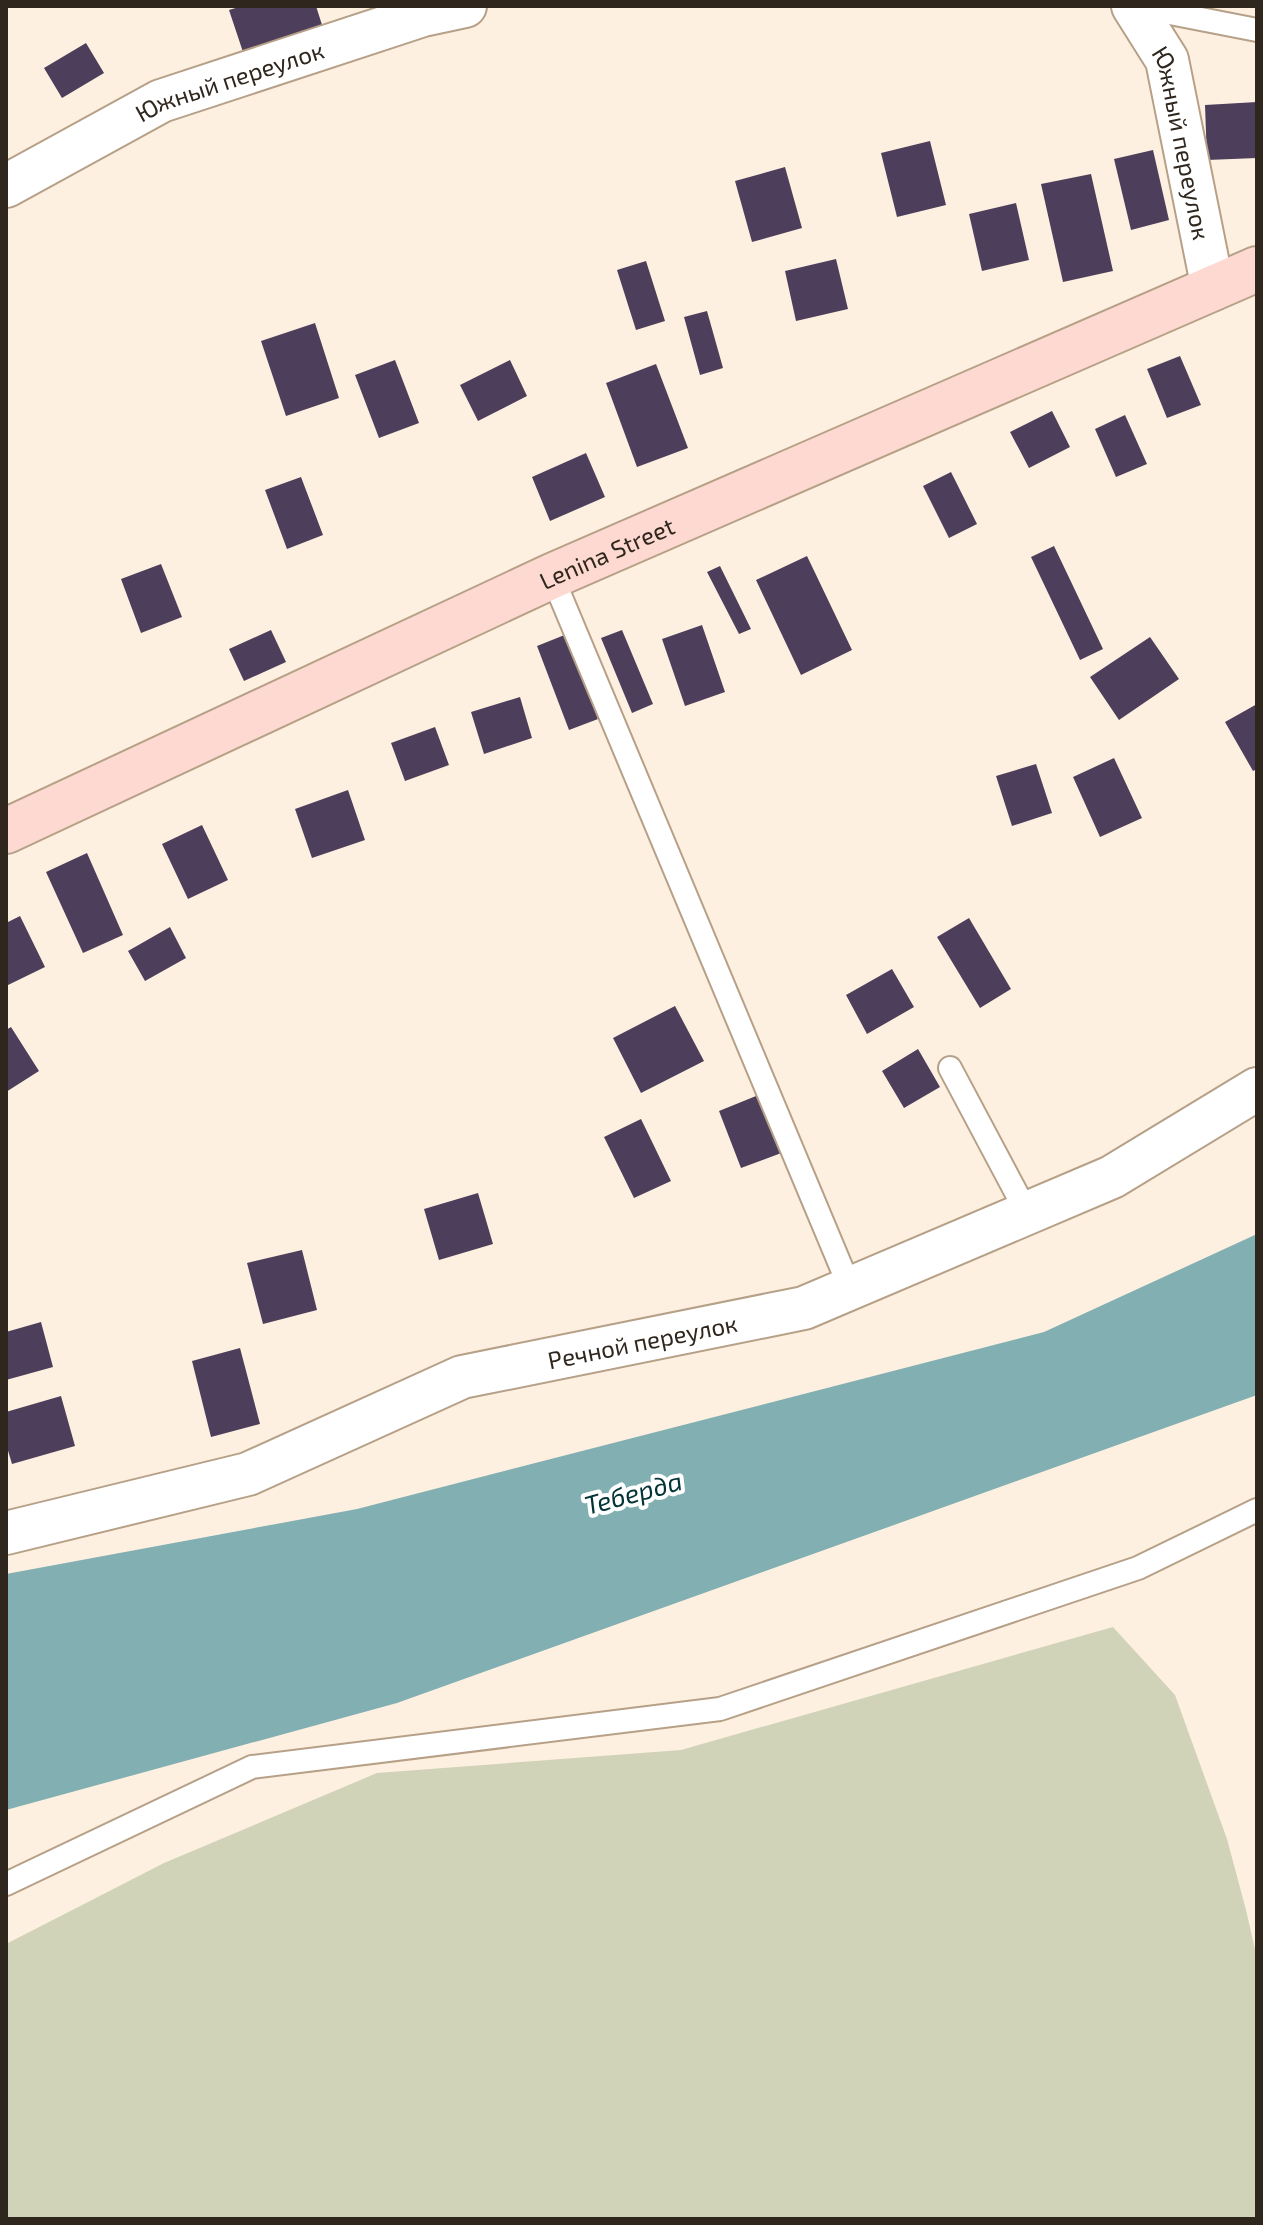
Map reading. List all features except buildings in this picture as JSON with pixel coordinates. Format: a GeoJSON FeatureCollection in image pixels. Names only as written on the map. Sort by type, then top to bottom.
{"type":"FeatureCollection","features":[{"type":"Feature","properties":{"kind":"main road","name":"Lenina Street"},"geometry":{"type":"LineString","coordinates":[[6,831],[552,576],[1257,269]]}},
{"type":"Feature","properties":{"kind":"street","name":"Южный переулок"},"geometry":{"type":"LineString","coordinates":[[6,186],[161,101],[423,15],[465,6]]}},
{"type":"Feature","properties":{"kind":"street","name":"Южный переулок"},"geometry":{"type":"LineString","coordinates":[[1134,6],[1167,60],[1213,289]]}},
{"type":"Feature","properties":{"kind":"street","name":"Речной переулок"},"geometry":{"type":"LineString","coordinates":[[6,1533],[248,1474],[462,1377],[804,1308],[1112,1177],[1257,1089]]}},
{"type":"Feature","properties":{"kind":"lane"},"geometry":{"type":"LineString","coordinates":[[1134,6],[1257,30]]}},
{"type":"Feature","properties":{"kind":"lane"},"geometry":{"type":"LineString","coordinates":[[552,576],[850,1288]]}},
{"type":"Feature","properties":{"kind":"lane"},"geometry":{"type":"LineString","coordinates":[[950,1068],[1027,1213]]}},
{"type":"Feature","properties":{"kind":"lane"},"geometry":{"type":"LineString","coordinates":[[6,1884],[252,1767],[720,1709],[1138,1568],[1257,1510]]}},
{"type":"Feature","properties":{"kind":"green space"},"geometry":{"type":"Polygon","coordinates":[[[1113,1627],[1175,1695],[1227,1839],[1246,1910],[1257,1958],[1257,2219],[6,2219],[6,1944],[164,1863],[377,1773],[681,1750],[1113,1627]]]}},
{"type":"Feature","properties":{"kind":"water","name":"Теберда"},"geometry":{"type":"Polygon","coordinates":[[[1257,1234],[1257,1395],[397,1703],[6,1810],[6,1574],[357,1509],[1044,1332],[1257,1234]]]}}]}
